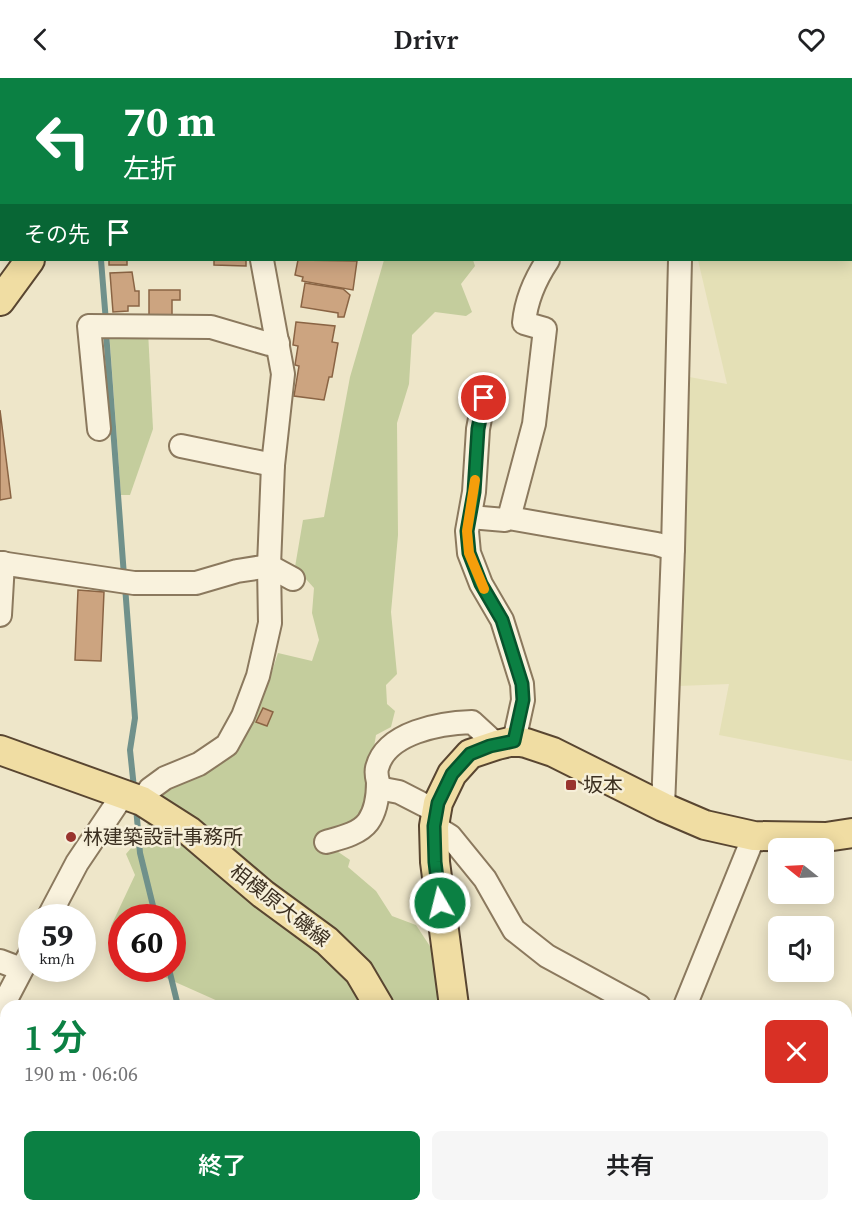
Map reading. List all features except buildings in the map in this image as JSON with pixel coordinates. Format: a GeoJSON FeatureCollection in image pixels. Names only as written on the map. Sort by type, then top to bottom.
{"type":"FeatureCollection","features":[{"type":"Feature","properties":{"kind":"main road"},"geometry":{"type":"LineString","coordinates":[[0,302],[29,261]]}},
{"type":"Feature","properties":{"kind":"main road"},"geometry":{"type":"LineString","coordinates":[[453,1000],[435,862],[435,818],[438,803],[452,774],[470,754],[505,743],[553,752],[663,807],[705,825],[754,836],[826,837],[852,833]]}},
{"type":"Feature","properties":{"kind":"main road","name":"相模原大磯線"},"geometry":{"type":"LineString","coordinates":[[0,750],[132,798],[189,831],[262,894],[327,942],[359,972],[375,1000]]}},
{"type":"Feature","properties":{"kind":"street"},"geometry":{"type":"LineString","coordinates":[[55,904],[77,863],[132,798],[165,778],[199,764],[227,745],[243,716],[258,676],[270,622],[269,566],[273,465],[283,374],[262,261]]}},
{"type":"Feature","properties":{"kind":"street"},"geometry":{"type":"LineString","coordinates":[[509,518],[534,424],[545,329],[523,326],[535,279],[547,261]]}},
{"type":"Feature","properties":{"kind":"street"},"geometry":{"type":"LineString","coordinates":[[663,807],[673,549],[680,261]]}},
{"type":"Feature","properties":{"kind":"street"},"geometry":{"type":"LineString","coordinates":[[94,419],[89,326],[211,327],[268,345],[278,343]]}},
{"type":"Feature","properties":{"kind":"street"},"geometry":{"type":"LineString","coordinates":[[326,842],[356,832],[367,823],[374,809],[378,788],[377,768],[387,750],[403,736],[453,723],[472,722],[505,743],[523,700],[522,684],[502,620],[481,584],[469,553],[467,531],[474,492],[478,429],[484,398]]}},
{"type":"Feature","properties":{"kind":"street"},"geometry":{"type":"LineString","coordinates":[[181,446],[273,465]]}},
{"type":"Feature","properties":{"kind":"street"},"geometry":{"type":"LineString","coordinates":[[470,517],[505,520],[509,518],[657,544],[673,549]]}},
{"type":"Feature","properties":{"kind":"street"},"geometry":{"type":"LineString","coordinates":[[0,615],[2,563],[125,582],[196,583],[237,571],[269,566],[292,579]]}},
{"type":"Feature","properties":{"kind":"street"},"geometry":{"type":"LineString","coordinates":[[378,788],[399,792],[435,818],[485,879],[514,930],[547,956],[628,1000]]}},
{"type":"Feature","properties":{"kind":"street"},"geometry":{"type":"LineString","coordinates":[[687,1000],[754,836]]}},
{"type":"Feature","properties":{"kind":"street"},"geometry":{"type":"LineString","coordinates":[[0,961],[18,960]]}},
{"type":"Feature","properties":{"kind":"street"},"geometry":{"type":"LineString","coordinates":[[6,1000],[18,975]]}},
{"type":"Feature","properties":{"kind":"shaded area"},"geometry":{"type":"Polygon","coordinates":[[[698,261],[852,261],[852,761],[719,735],[729,684],[679,686],[684,376],[727,384],[698,261]]]}},
{"type":"Feature","properties":{"kind":"green space"},"geometry":{"type":"Polygon","coordinates":[[[384,261],[473,261],[475,266],[461,284],[472,312],[466,316],[435,312],[412,335],[409,384],[397,423],[398,535],[391,612],[397,674],[386,685],[387,704],[395,711],[391,727],[376,735],[374,747],[378,751],[371,767],[363,809],[331,847],[350,860],[348,867],[376,891],[392,916],[416,925],[441,963],[444,1000],[216,1000],[175,982],[186,982],[186,904],[121,904],[135,875],[126,854],[149,822],[158,796],[174,784],[198,776],[237,751],[264,696],[278,653],[312,661],[319,640],[312,613],[314,588],[295,567],[303,520],[324,517],[350,377],[384,261]]]}},
{"type":"Feature","properties":{"kind":"green space"},"geometry":{"type":"Polygon","coordinates":[[[109,330],[148,331],[153,429],[130,495],[121,495],[109,330]]]}},
{"type":"Feature","properties":{"kind":"waterway"},"geometry":{"type":"LineString","coordinates":[[101,261],[106,322]]}},
{"type":"Feature","properties":{"kind":"waterway"},"geometry":{"type":"LineString","coordinates":[[106,332],[124,576]]}},
{"type":"Feature","properties":{"kind":"waterway"},"geometry":{"type":"LineString","coordinates":[[125,586],[135,718],[130,750],[134,788]]}},
{"type":"Feature","properties":{"kind":"waterway"},"geometry":{"type":"LineString","coordinates":[[136,807],[140,853],[153,904]]}},
{"type":"Feature","properties":{"kind":"waterway"},"geometry":{"type":"LineString","coordinates":[[172,982],[177,1000]]}},
{"type":"Feature","properties":{"kind":"slow traffic"},"geometry":{"type":"LineString","coordinates":[[475,480],[467,531],[469,553],[484,589]]}},
{"type":"Feature","properties":{"kind":"place","name":"坂本"},"geometry":{"type":"Point","coordinates":[571,785]}},
{"type":"Feature","properties":{"kind":"place","name":"林建築設計事務所"},"geometry":{"type":"Point","coordinates":[71,837]}},
{"type":"Feature","properties":{"kind":"route"},"geometry":{"type":"LineString","coordinates":[[440,903],[434,826],[438,803],[452,774],[470,754],[490,746],[514,741],[523,700],[522,684],[502,620],[481,584],[469,553],[467,531],[474,492],[478,429],[484,398]]}}]}
